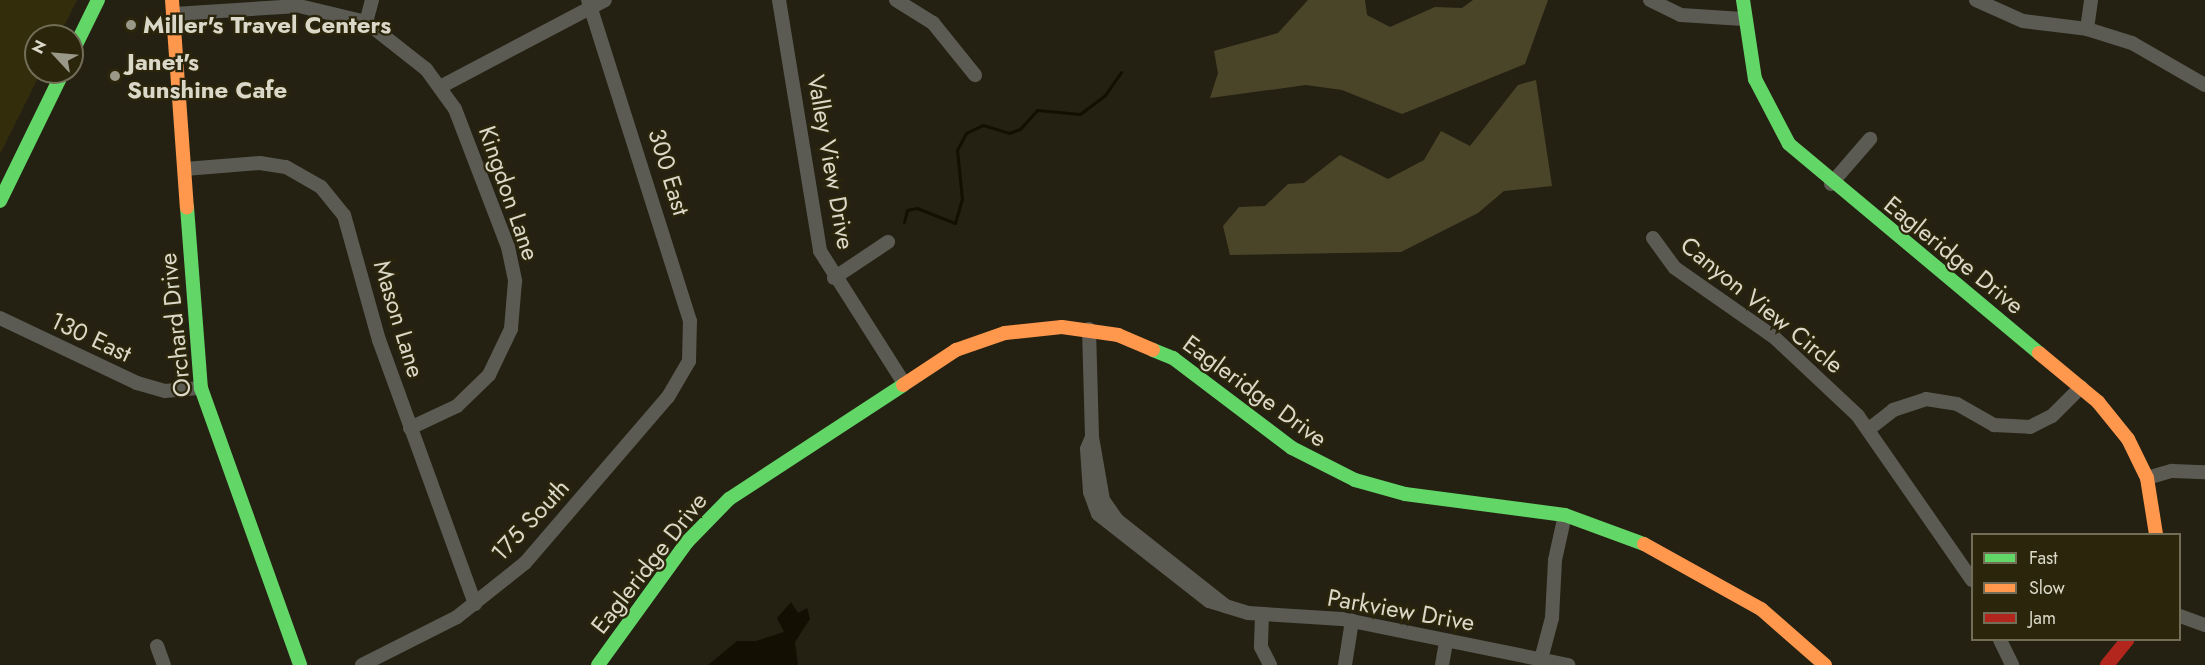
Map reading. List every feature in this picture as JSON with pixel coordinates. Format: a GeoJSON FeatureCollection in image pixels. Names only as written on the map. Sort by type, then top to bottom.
{"type":"FeatureCollection","features":[{"type":"Feature","properties":{"kind":"main road"},"geometry":{"type":"LineString","coordinates":[[84,29],[98,0]]}},
{"type":"Feature","properties":{"kind":"main road","name":"Eagleridge Drive"},"geometry":{"type":"LineString","coordinates":[[1743,0],[1743,19],[1765,105],[1789,144],[1831,184],[2081,387],[2118,425],[2147,478],[2156,533]]}},
{"type":"Feature","properties":{"kind":"main road","name":"Orchard Drive"},"geometry":{"type":"LineString","coordinates":[[173,7],[201,388],[300,665]]}},
{"type":"Feature","properties":{"kind":"main road"},"geometry":{"type":"LineString","coordinates":[[0,201],[57,84]]}},
{"type":"Feature","properties":{"kind":"main road","name":"Eagleridge Drive"},"geometry":{"type":"LineString","coordinates":[[598,665],[715,511],[903,382],[956,350],[996,336],[1041,328],[1089,329],[1131,339],[1173,358],[1292,448],[1355,480],[1406,494],[1565,515],[1639,540],[1710,575],[1761,609],[1825,665]]}},
{"type":"Feature","properties":{"kind":"main road"},"geometry":{"type":"LineString","coordinates":[[2107,665],[2125,641]]}},
{"type":"Feature","properties":{"kind":"street"},"geometry":{"type":"LineString","coordinates":[[173,7],[299,6],[366,22],[372,0]]}},
{"type":"Feature","properties":{"kind":"street"},"geometry":{"type":"LineString","coordinates":[[442,86],[590,3],[605,0]]}},
{"type":"Feature","properties":{"kind":"street","name":"Valley View Drive"},"geometry":{"type":"LineString","coordinates":[[779,0],[818,241],[834,278],[903,382]]}},
{"type":"Feature","properties":{"kind":"street"},"geometry":{"type":"LineString","coordinates":[[896,0],[933,22],[975,75]]}},
{"type":"Feature","properties":{"kind":"street"},"geometry":{"type":"LineString","coordinates":[[1650,0],[1681,15],[1743,19]]}},
{"type":"Feature","properties":{"kind":"street"},"geometry":{"type":"LineString","coordinates":[[1976,0],[2022,21],[2087,29],[2145,48],[2205,85]]}},
{"type":"Feature","properties":{"kind":"street"},"geometry":{"type":"LineString","coordinates":[[2087,29],[2091,0]]}},
{"type":"Feature","properties":{"kind":"street","name":"300 East"},"geometry":{"type":"LineString","coordinates":[[590,3],[690,321],[689,361]]}},
{"type":"Feature","properties":{"kind":"street","name":"Kingdon Lane"},"geometry":{"type":"LineString","coordinates":[[366,22],[403,47],[442,86],[468,136],[508,247],[516,297],[506,344],[484,381],[444,415],[410,428]]}},
{"type":"Feature","properties":{"kind":"street"},"geometry":{"type":"LineString","coordinates":[[1831,184],[1870,139]]}},
{"type":"Feature","properties":{"kind":"street","name":"Mason Lane"},"geometry":{"type":"LineString","coordinates":[[185,169],[273,164],[305,176],[330,196],[349,225],[374,326],[475,604]]}},
{"type":"Feature","properties":{"kind":"street","name":"Canyon View Circle"},"geometry":{"type":"LineString","coordinates":[[1653,238],[1675,268],[1774,337],[1869,429],[1971,579]]}},
{"type":"Feature","properties":{"kind":"street"},"geometry":{"type":"LineString","coordinates":[[834,278],[888,242]]}},
{"type":"Feature","properties":{"kind":"street","name":"130 East"},"geometry":{"type":"LineString","coordinates":[[0,318],[137,383],[165,391],[201,388]]}},
{"type":"Feature","properties":{"kind":"street","name":"Parkview Drive"},"geometry":{"type":"LineString","coordinates":[[1089,329],[1092,437],[1087,449],[1090,492],[1103,520],[1209,601],[1262,615],[1352,621],[1446,643],[1568,665]]}},
{"type":"Feature","properties":{"kind":"street","name":"175 South"},"geometry":{"type":"LineString","coordinates":[[362,665],[475,604],[561,525],[632,434],[677,386],[689,361]]}},
{"type":"Feature","properties":{"kind":"street"},"geometry":{"type":"LineString","coordinates":[[1869,429],[1893,410],[1926,399],[1957,404],[1994,425],[2030,427],[2052,416],[2081,387]]}},
{"type":"Feature","properties":{"kind":"street"},"geometry":{"type":"LineString","coordinates":[[2147,478],[2172,471],[2205,472]]}},
{"type":"Feature","properties":{"kind":"street"},"geometry":{"type":"LineString","coordinates":[[1541,661],[1565,515]]}},
{"type":"Feature","properties":{"kind":"street"},"geometry":{"type":"LineString","coordinates":[[1262,615],[1261,647],[1270,665]]}},
{"type":"Feature","properties":{"kind":"street"},"geometry":{"type":"LineString","coordinates":[[2181,616],[2205,625]]}},
{"type":"Feature","properties":{"kind":"street"},"geometry":{"type":"LineString","coordinates":[[1345,665],[1352,621]]}},
{"type":"Feature","properties":{"kind":"street"},"geometry":{"type":"LineString","coordinates":[[2001,641],[2012,665]]}},
{"type":"Feature","properties":{"kind":"street"},"geometry":{"type":"LineString","coordinates":[[1442,665],[1446,643]]}},
{"type":"Feature","properties":{"kind":"street"},"geometry":{"type":"LineString","coordinates":[[157,646],[164,665]]}},
{"type":"Feature","properties":{"kind":"shaded area"},"geometry":{"type":"Polygon","coordinates":[[[0,0],[77,0],[65,24],[24,24],[24,84],[35,84],[0,154],[0,0]]]}},
{"type":"Feature","properties":{"kind":"shaded area"},"geometry":{"type":"Polygon","coordinates":[[[1308,0],[1365,0],[1367,15],[1390,27],[1435,7],[1462,8],[1473,0],[1548,0],[1525,64],[1402,114],[1342,90],[1306,85],[1210,98],[1218,73],[1214,51],[1278,33],[1308,0]]]}},
{"type":"Feature","properties":{"kind":"shaded area"},"geometry":{"type":"Polygon","coordinates":[[[1536,80],[1552,186],[1504,191],[1478,213],[1401,252],[1230,255],[1223,226],[1239,207],[1265,206],[1288,184],[1304,183],[1340,155],[1388,179],[1424,160],[1441,131],[1470,146],[1518,85],[1536,80]]]}},
{"type":"Feature","properties":{"kind":"shaded area"},"geometry":{"type":"Polygon","coordinates":[[[791,602],[798,613],[807,608],[810,619],[795,642],[798,665],[708,665],[737,641],[756,641],[784,632],[777,618],[791,602]]]}},
{"type":"Feature","properties":{"kind":"waterway"},"geometry":{"type":"LineString","coordinates":[[904,222],[907,210],[917,208],[955,223],[962,199],[957,150],[966,133],[983,125],[1009,133],[1020,129],[1037,110],[1080,114],[1105,95],[1121,72]]}},
{"type":"Feature","properties":{"kind":"traffic: fast"},"geometry":{"type":"LineString","coordinates":[[84,29],[98,0]]}},
{"type":"Feature","properties":{"kind":"traffic: fast"},"geometry":{"type":"LineString","coordinates":[[1743,0],[1755,79],[1789,144],[2039,353]]}},
{"type":"Feature","properties":{"kind":"traffic: fast"},"geometry":{"type":"LineString","coordinates":[[0,201],[57,84]]}},
{"type":"Feature","properties":{"kind":"traffic: fast"},"geometry":{"type":"LineString","coordinates":[[187,207],[201,388],[300,665]]}},
{"type":"Feature","properties":{"kind":"traffic: fast"},"geometry":{"type":"LineString","coordinates":[[1153,350],[1173,358],[1292,448],[1355,480],[1405,494],[1565,515],[1644,544]]}},
{"type":"Feature","properties":{"kind":"traffic: fast"},"geometry":{"type":"LineString","coordinates":[[598,665],[687,542],[729,499],[903,385]]}},
{"type":"Feature","properties":{"kind":"traffic: slow"},"geometry":{"type":"LineString","coordinates":[[172,0],[187,207]]}},
{"type":"Feature","properties":{"kind":"traffic: slow"},"geometry":{"type":"LineString","coordinates":[[903,385],[956,350],[1005,333],[1062,327],[1118,335],[1153,350]]}},
{"type":"Feature","properties":{"kind":"traffic: slow"},"geometry":{"type":"LineString","coordinates":[[2039,353],[2098,402],[2128,439],[2147,478],[2156,533]]}},
{"type":"Feature","properties":{"kind":"traffic: slow"},"geometry":{"type":"LineString","coordinates":[[1644,544],[1761,609],[1825,665]]}},
{"type":"Feature","properties":{"kind":"traffic: jam"},"geometry":{"type":"LineString","coordinates":[[2107,665],[2126,641]]}},
{"type":"Feature","properties":{"kind":"place","name":"Miller's Travel Centers"},"geometry":{"type":"Point","coordinates":[131,25]}},
{"type":"Feature","properties":{"kind":"place","name":"Janet's Sunshine Cafe"},"geometry":{"type":"Point","coordinates":[115,76]}}]}
